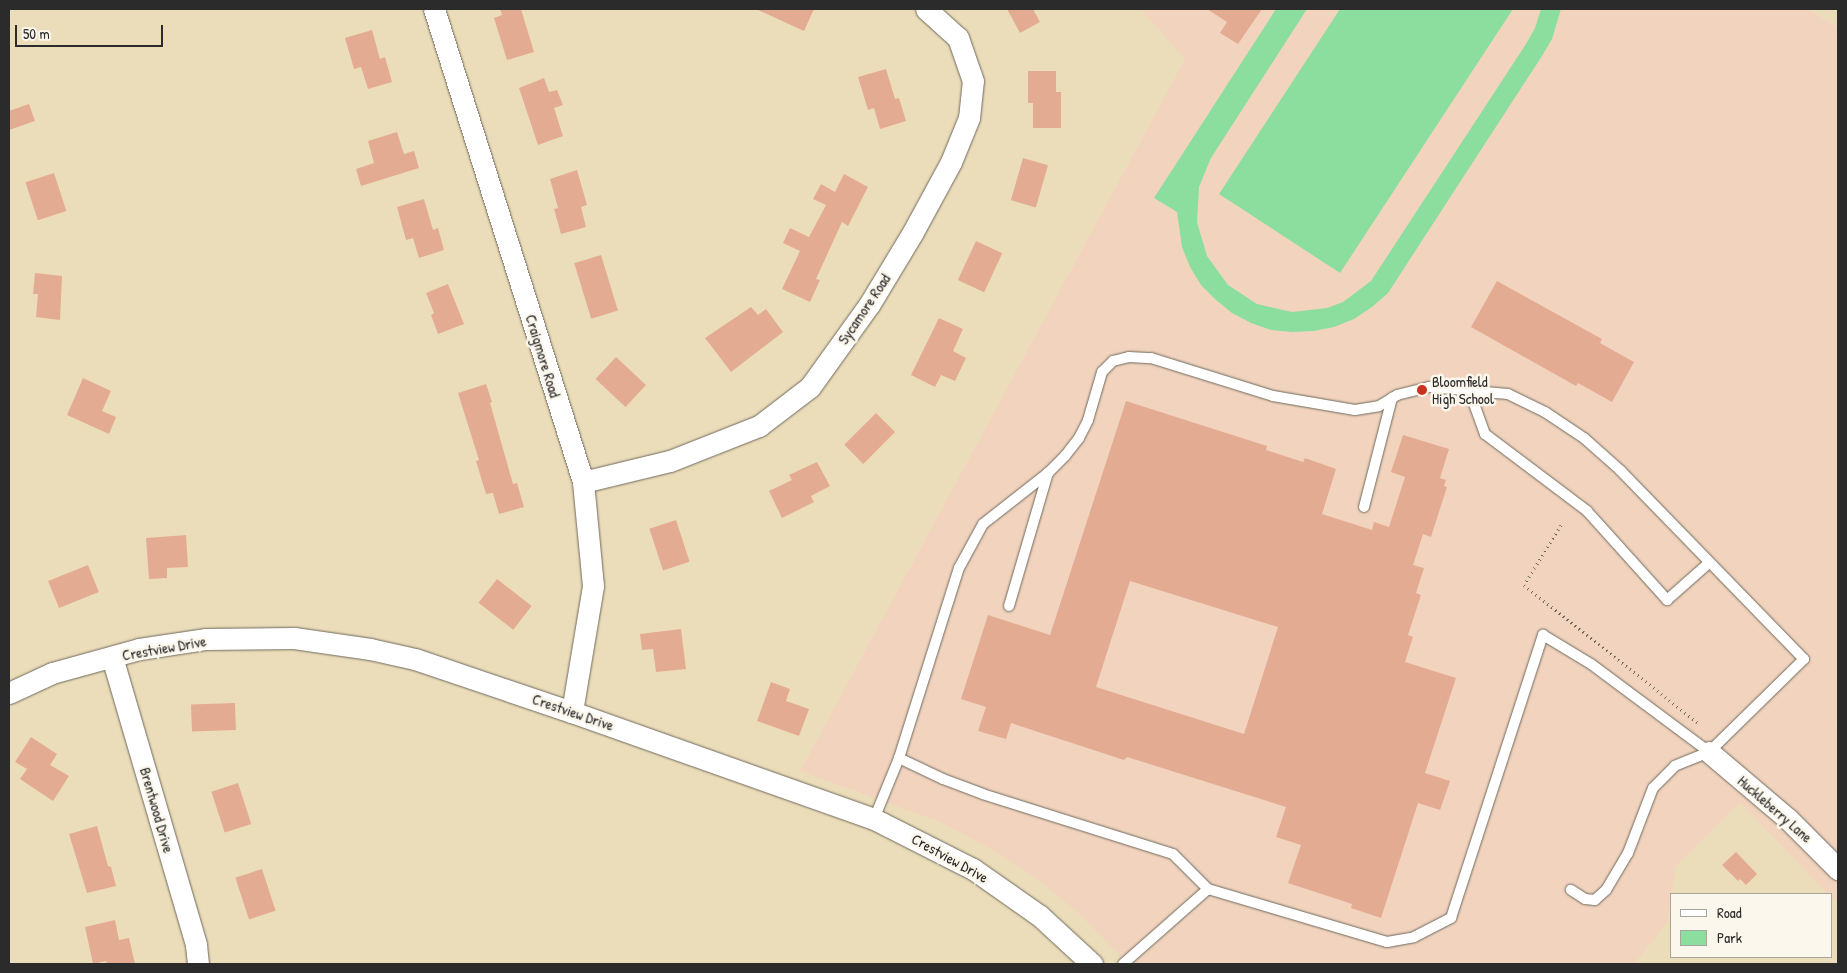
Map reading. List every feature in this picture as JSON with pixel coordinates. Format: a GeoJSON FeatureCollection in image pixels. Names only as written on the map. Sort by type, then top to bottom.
{"type":"FeatureCollection","features":[{"type":"Feature","properties":{"kind":"street","name":"Craigmore Road"},"geometry":{"type":"LineString","coordinates":[[434,9],[583,482],[593,586],[572,712]]}},
{"type":"Feature","properties":{"kind":"street","name":"Sycamore Road"},"geometry":{"type":"LineString","coordinates":[[583,482],[670,461],[759,426],[810,387],[869,305],[913,232],[951,162],[969,118],[973,81],[958,38],[926,9]]}},
{"type":"Feature","properties":{"kind":"street","name":"Crestview Drive"},"geometry":{"type":"LineString","coordinates":[[9,693],[52,673],[139,649],[206,639],[254,637],[324,641],[415,659],[572,712],[874,820],[973,868],[1040,916],[1092,964]]}},
{"type":"Feature","properties":{"kind":"street","name":"Brentwood Drive"},"geometry":{"type":"LineString","coordinates":[[112,657],[196,945],[198,964]]}},
{"type":"Feature","properties":{"kind":"street","name":"Huckleberry Lane"},"geometry":{"type":"LineString","coordinates":[[1715,746],[1838,869]]}},
{"type":"Feature","properties":{"kind":"lane"},"geometry":{"type":"LineString","coordinates":[[874,820],[899,758],[958,568],[983,524],[1048,473],[1065,456],[1079,438],[1088,420],[1102,372],[1107,366],[1120,359],[1151,358],[1273,396],[1355,410],[1379,406],[1392,398],[1429,387],[1508,394],[1545,412],[1584,438],[1620,470],[1804,659],[1715,746],[1675,766],[1653,788],[1640,817],[1628,853],[1606,890],[1595,900],[1585,899],[1571,890]]}},
{"type":"Feature","properties":{"kind":"lane"},"geometry":{"type":"LineString","coordinates":[[1469,390],[1485,434],[1587,511],[1667,600],[1710,562]]}},
{"type":"Feature","properties":{"kind":"lane"},"geometry":{"type":"LineString","coordinates":[[1364,506],[1392,398]]}},
{"type":"Feature","properties":{"kind":"lane"},"geometry":{"type":"LineString","coordinates":[[1009,606],[1048,473]]}},
{"type":"Feature","properties":{"kind":"lane"},"geometry":{"type":"LineString","coordinates":[[899,758],[943,779],[983,794],[1174,854],[1208,890],[1387,942],[1414,937],[1452,918],[1543,635],[1591,664],[1715,746]]}},
{"type":"Feature","properties":{"kind":"lane"},"geometry":{"type":"LineString","coordinates":[[1124,964],[1208,890]]}},
{"type":"Feature","properties":{"kind":"path"},"geometry":{"type":"LineString","coordinates":[[1561,525],[1524,585],[1715,746]]}},
{"type":"Feature","properties":{"kind":"shaded area","name":"Bloomfield High School"},"geometry":{"type":"Polygon","coordinates":[[[1140,9],[1808,9],[1838,28],[1838,721],[1834,725],[1838,730],[1838,904],[1832,898],[1832,893],[1827,893],[1740,803],[1676,866],[1672,893],[1670,893],[1667,923],[1634,964],[1128,964],[1078,913],[1038,880],[991,849],[940,822],[800,771],[1185,59],[1140,9]]]}},
{"type":"Feature","properties":{"kind":"green space"},"geometry":{"type":"Polygon","coordinates":[[[1276,9],[1307,9],[1211,158],[1199,187],[1197,222],[1207,256],[1228,285],[1257,304],[1292,312],[1327,308],[1343,302],[1371,281],[1526,44],[1535,28],[1541,9],[1561,9],[1552,39],[1542,56],[1388,293],[1354,319],[1334,327],[1314,331],[1292,332],[1271,330],[1251,323],[1232,313],[1216,300],[1201,285],[1190,267],[1182,247],[1177,212],[1154,198],[1276,9]]]}},
{"type":"Feature","properties":{"kind":"green space"},"geometry":{"type":"Polygon","coordinates":[[[1340,9],[1513,9],[1340,273],[1219,194],[1340,9]]]}},
{"type":"Feature","properties":{"kind":"building"},"geometry":{"type":"Polygon","coordinates":[[[500,9],[521,9],[534,52],[507,60],[494,18],[502,15],[500,9]]]}},
{"type":"Feature","properties":{"kind":"building"},"geometry":{"type":"Polygon","coordinates":[[[756,9],[814,9],[804,31],[756,9]]]}},
{"type":"Feature","properties":{"kind":"building"},"geometry":{"type":"Polygon","coordinates":[[[1007,9],[1033,9],[1040,22],[1020,33],[1007,9]]]}},
{"type":"Feature","properties":{"kind":"building"},"geometry":{"type":"Polygon","coordinates":[[[1207,9],[1262,9],[1238,44],[1220,33],[1227,22],[1207,9]]]}},
{"type":"Feature","properties":{"kind":"building"},"geometry":{"type":"Polygon","coordinates":[[[372,30],[380,59],[385,57],[392,82],[368,89],[361,67],[354,69],[345,38],[372,30]]]}},
{"type":"Feature","properties":{"kind":"building"},"geometry":{"type":"Polygon","coordinates":[[[886,69],[895,99],[899,98],[906,121],[880,129],[874,108],[868,110],[858,77],[886,69]]]}},
{"type":"Feature","properties":{"kind":"building"},"geometry":{"type":"Polygon","coordinates":[[[1028,71],[1056,71],[1056,92],[1061,92],[1061,128],[1033,128],[1033,103],[1028,103],[1028,71]]]}},
{"type":"Feature","properties":{"kind":"building"},"geometry":{"type":"Polygon","coordinates":[[[544,78],[549,92],[557,90],[563,105],[554,108],[563,136],[538,145],[519,88],[544,78]]]}},
{"type":"Feature","properties":{"kind":"building"},"geometry":{"type":"Polygon","coordinates":[[[29,104],[35,121],[9,130],[9,111],[29,104]]]}},
{"type":"Feature","properties":{"kind":"building"},"geometry":{"type":"Polygon","coordinates":[[[397,132],[404,154],[414,151],[419,168],[361,186],[356,169],[374,163],[368,141],[397,132]]]}},
{"type":"Feature","properties":{"kind":"building"},"geometry":{"type":"Polygon","coordinates":[[[1023,158],[1048,165],[1036,207],[1011,200],[1023,158]]]}},
{"type":"Feature","properties":{"kind":"building"},"geometry":{"type":"Polygon","coordinates":[[[577,170],[587,205],[581,207],[586,227],[561,234],[554,209],[558,208],[550,179],[577,170]]]}},
{"type":"Feature","properties":{"kind":"building"},"geometry":{"type":"Polygon","coordinates":[[[54,173],[66,211],[38,220],[25,182],[54,173]]]}},
{"type":"Feature","properties":{"kind":"building"},"geometry":{"type":"Polygon","coordinates":[[[844,174],[868,187],[848,226],[842,222],[816,279],[820,280],[810,302],[782,289],[800,251],[783,243],[790,228],[809,237],[826,205],[813,199],[821,184],[835,192],[844,174]]]}},
{"type":"Feature","properties":{"kind":"building"},"geometry":{"type":"Polygon","coordinates":[[[424,199],[433,230],[438,228],[444,250],[419,258],[413,238],[406,240],[397,207],[424,199]]]}},
{"type":"Feature","properties":{"kind":"building"},"geometry":{"type":"Polygon","coordinates":[[[976,241],[1002,253],[984,292],[958,280],[976,241]]]}},
{"type":"Feature","properties":{"kind":"building"},"geometry":{"type":"Polygon","coordinates":[[[601,255],[618,310],[591,319],[574,263],[601,255]]]}},
{"type":"Feature","properties":{"kind":"building"},"geometry":{"type":"Polygon","coordinates":[[[35,273],[62,276],[60,320],[36,317],[38,294],[33,294],[35,273]]]}},
{"type":"Feature","properties":{"kind":"building"},"geometry":{"type":"Polygon","coordinates":[[[1497,281],[1602,339],[1600,343],[1634,362],[1612,402],[1578,383],[1576,386],[1471,327],[1497,281]]]}},
{"type":"Feature","properties":{"kind":"building"},"geometry":{"type":"Polygon","coordinates":[[[448,284],[464,324],[438,334],[431,315],[434,313],[426,293],[448,284]]]}},
{"type":"Feature","properties":{"kind":"building"},"geometry":{"type":"Polygon","coordinates":[[[751,307],[758,315],[766,309],[783,332],[731,372],[705,338],[751,307]]]}},
{"type":"Feature","properties":{"kind":"building"},"geometry":{"type":"Polygon","coordinates":[[[939,318],[963,329],[953,351],[966,358],[955,381],[941,375],[935,387],[911,375],[939,318]]]}},
{"type":"Feature","properties":{"kind":"building"},"geometry":{"type":"Polygon","coordinates":[[[616,357],[646,385],[626,407],[596,379],[616,357]]]}},
{"type":"Feature","properties":{"kind":"building"},"geometry":{"type":"Polygon","coordinates":[[[83,378],[111,391],[102,411],[116,417],[109,434],[67,415],[83,378]]]}},
{"type":"Feature","properties":{"kind":"building"},"geometry":{"type":"Polygon","coordinates":[[[486,384],[513,484],[517,483],[524,507],[499,514],[493,493],[486,494],[476,461],[479,460],[458,393],[486,384]]]}},
{"type":"Feature","properties":{"kind":"building"},"geometry":{"type":"Polygon","coordinates":[[[1126,401],[1267,446],[1266,450],[1303,462],[1305,458],[1336,469],[1322,514],[1372,530],[1374,522],[1389,527],[1405,477],[1391,472],[1403,435],[1449,449],[1440,478],[1446,480],[1444,486],[1447,487],[1431,537],[1423,534],[1413,565],[1424,568],[1416,593],[1421,595],[1408,635],[1413,637],[1405,662],[1456,678],[1425,773],[1450,781],[1440,810],[1418,803],[1381,918],[1351,908],[1352,904],[1288,883],[1301,845],[1276,837],[1286,807],[1127,757],[1124,760],[1011,723],[1006,739],[978,731],[986,707],[961,699],[988,615],[1050,635],[1126,401]],[[1130,581],[1096,687],[1244,734],[1278,627],[1130,581]]]}},
{"type":"Feature","properties":{"kind":"building"},"geometry":{"type":"Polygon","coordinates":[[[876,413],[895,432],[863,464],[844,445],[876,413]]]}},
{"type":"Feature","properties":{"kind":"building"},"geometry":{"type":"Polygon","coordinates":[[[817,462],[830,486],[811,496],[814,502],[782,518],[769,491],[792,480],[789,475],[817,462]]]}},
{"type":"Feature","properties":{"kind":"building"},"geometry":{"type":"Polygon","coordinates":[[[676,520],[690,562],[663,570],[649,529],[676,520]]]}},
{"type":"Feature","properties":{"kind":"building"},"geometry":{"type":"Polygon","coordinates":[[[186,535],[188,567],[167,568],[167,578],[149,579],[146,538],[186,535]]]}},
{"type":"Feature","properties":{"kind":"building"},"geometry":{"type":"Polygon","coordinates":[[[88,565],[99,592],[59,608],[48,581],[88,565]]]}},
{"type":"Feature","properties":{"kind":"building"},"geometry":{"type":"Polygon","coordinates":[[[497,579],[532,606],[513,630],[479,603],[497,579]]]}},
{"type":"Feature","properties":{"kind":"building"},"geometry":{"type":"Polygon","coordinates":[[[681,629],[686,669],[656,672],[653,649],[642,650],[640,634],[681,629]]]}},
{"type":"Feature","properties":{"kind":"building"},"geometry":{"type":"Polygon","coordinates":[[[771,682],[790,689],[786,701],[809,709],[799,736],[757,721],[771,682]]]}},
{"type":"Feature","properties":{"kind":"building"},"geometry":{"type":"Polygon","coordinates":[[[235,703],[236,730],[192,732],[191,705],[235,703]]]}},
{"type":"Feature","properties":{"kind":"building"},"geometry":{"type":"Polygon","coordinates":[[[31,737],[57,754],[50,765],[69,776],[53,801],[20,779],[27,769],[15,762],[31,737]]]}},
{"type":"Feature","properties":{"kind":"building"},"geometry":{"type":"Polygon","coordinates":[[[238,783],[251,824],[225,833],[211,792],[238,783]]]}},
{"type":"Feature","properties":{"kind":"building"},"geometry":{"type":"Polygon","coordinates":[[[97,826],[108,866],[111,867],[116,886],[87,893],[69,834],[97,826]]]}},
{"type":"Feature","properties":{"kind":"building"},"geometry":{"type":"Polygon","coordinates":[[[1736,852],[1757,874],[1746,885],[1740,879],[1738,881],[1722,865],[1736,852]]]}},
{"type":"Feature","properties":{"kind":"building"},"geometry":{"type":"Polygon","coordinates":[[[262,869],[276,911],[249,919],[235,878],[262,869]]]}},
{"type":"Feature","properties":{"kind":"building"},"geometry":{"type":"Polygon","coordinates":[[[115,920],[119,940],[129,938],[135,964],[107,964],[106,961],[93,964],[85,927],[115,920]]]}},
{"type":"Feature","properties":{"kind":"place","name":"Bloomfield High School"},"geometry":{"type":"Point","coordinates":[1422,390]}}]}
